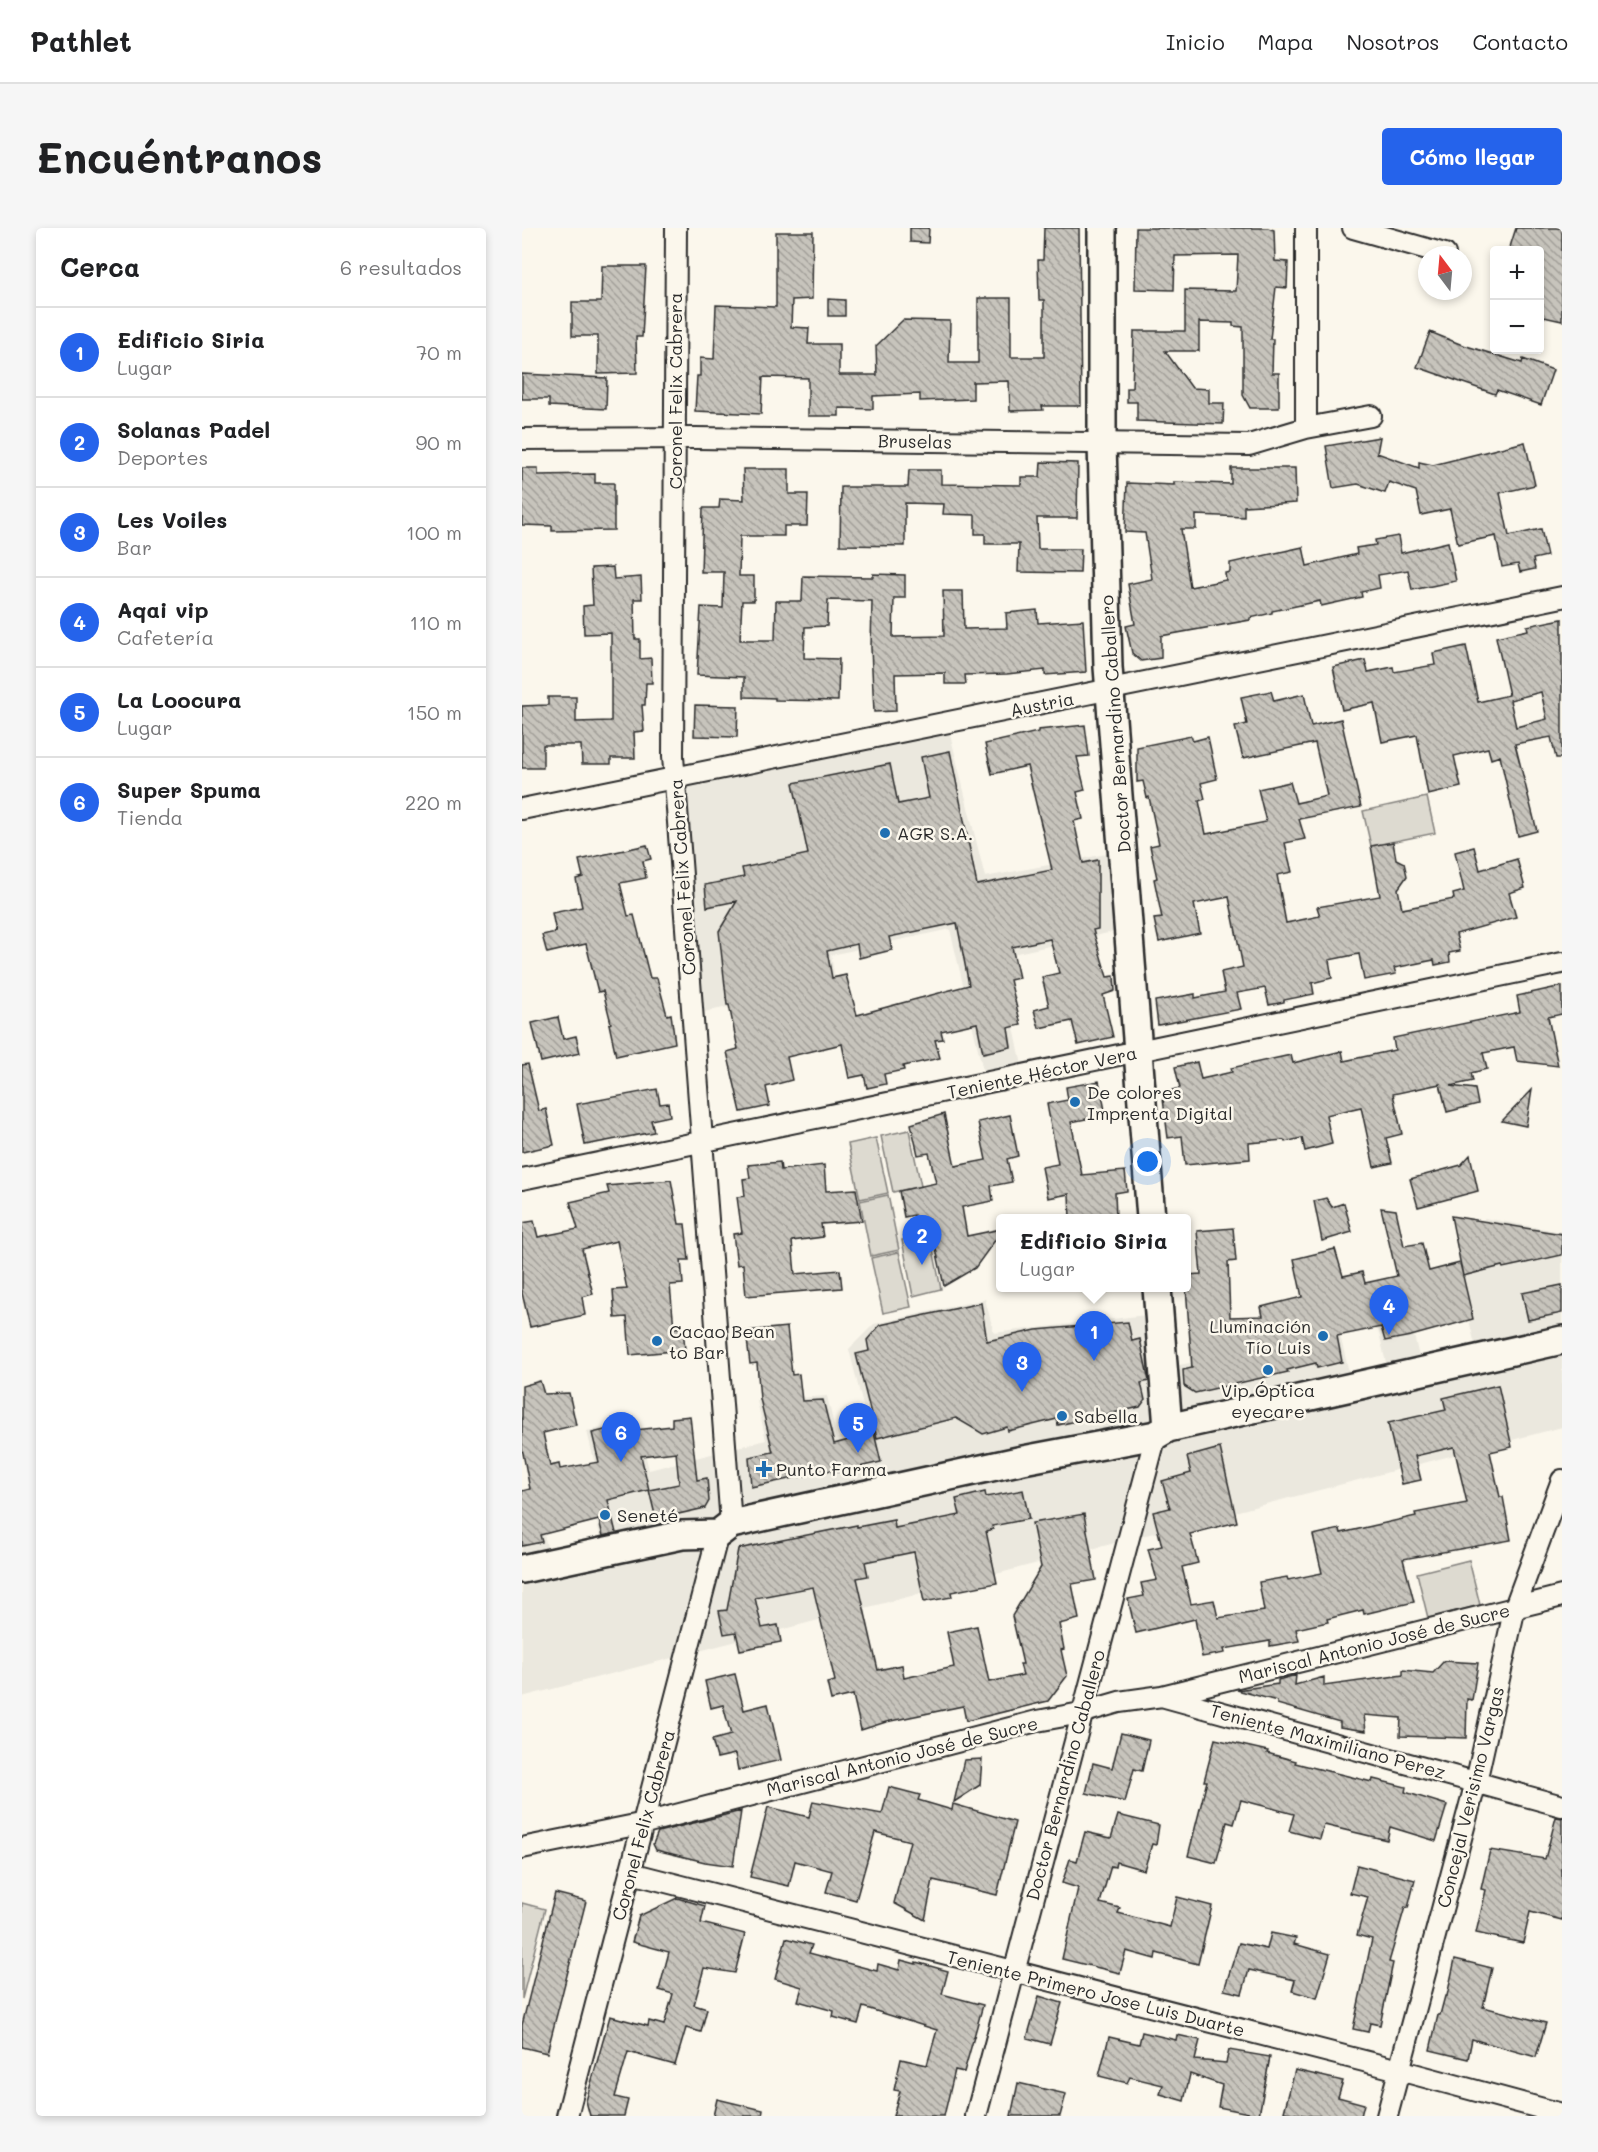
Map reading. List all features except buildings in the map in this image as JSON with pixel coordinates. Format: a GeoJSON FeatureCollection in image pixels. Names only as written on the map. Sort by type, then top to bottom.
{"type":"FeatureCollection","features":[{"type":"Feature","properties":{"kind":"street","name":"Coronel Felix Cabrera"},"geometry":{"type":"LineString","coordinates":[[567,2116],[725,1529],[702,1143],[675,778],[676,228]]}},
{"type":"Feature","properties":{"kind":"street","name":"Doctor Bernardino Caballero"},"geometry":{"type":"LineString","coordinates":[[1102,228],[1102,443],[1110,690],[1151,1214]]}},
{"type":"Feature","properties":{"kind":"street"},"geometry":{"type":"LineString","coordinates":[[1306,228],[1306,428]]}},
{"type":"Feature","properties":{"kind":"street"},"geometry":{"type":"LineString","coordinates":[[1353,228],[1418,246]]}},
{"type":"Feature","properties":{"kind":"street","name":"Bruselas"},"geometry":{"type":"LineString","coordinates":[[522,440],[675,439],[1249,445],[1306,428],[1371,416]]}},
{"type":"Feature","properties":{"kind":"street","name":"Austria"},"geometry":{"type":"LineString","coordinates":[[522,809],[1562,597]]}},
{"type":"Feature","properties":{"kind":"street","name":"Teniente Héctor Vera"},"geometry":{"type":"LineString","coordinates":[[522,1179],[1562,963]]}},
{"type":"Feature","properties":{"kind":"street","name":"Doctor Bernardino Caballero"},"geometry":{"type":"LineString","coordinates":[[976,2116],[1081,1713],[1162,1431],[1157,1292]]}},
{"type":"Feature","properties":{"kind":"street"},"geometry":{"type":"LineString","coordinates":[[522,1569],[682,1535],[725,1529],[1562,1340]]}},
{"type":"Feature","properties":{"kind":"street","name":"Concejal Verisimo Vargas"},"geometry":{"type":"LineString","coordinates":[[1387,2116],[1476,1782],[1515,1607],[1562,1480]]}},
{"type":"Feature","properties":{"kind":"street","name":"Mariscal Antonio José de Sucre"},"geometry":{"type":"LineString","coordinates":[[522,1848],[645,1823],[1036,1721],[1081,1713],[1119,1702],[1162,1696],[1562,1596]]}},
{"type":"Feature","properties":{"kind":"street","name":"Teniente Maximiliano Perez"},"geometry":{"type":"LineString","coordinates":[[1162,1696],[1562,1806]]}},
{"type":"Feature","properties":{"kind":"street","name":"Teniente Primero Jose Luis Duarte"},"geometry":{"type":"LineString","coordinates":[[631,1873],[1562,2114]]}},
{"type":"Feature","properties":{"kind":"shaded area"},"geometry":{"type":"Polygon","coordinates":[[[949,730],[985,877],[1117,852],[1122,930],[999,957],[1023,1070],[985,1079],[950,929],[831,955],[836,985],[699,1013],[681,783],[949,730]]]}},
{"type":"Feature","properties":{"kind":"shaded area"},"geometry":{"type":"Polygon","coordinates":[[[1427,797],[1435,833],[1371,846],[1363,811],[1427,797]]]}},
{"type":"Feature","properties":{"kind":"shaded area"},"geometry":{"type":"Polygon","coordinates":[[[909,1130],[921,1186],[893,1192],[881,1136],[909,1130]]]}},
{"type":"Feature","properties":{"kind":"shaded area"},"geometry":{"type":"Polygon","coordinates":[[[876,1138],[888,1193],[860,1199],[848,1144],[876,1138]]]}},
{"type":"Feature","properties":{"kind":"shaded area"},"geometry":{"type":"Polygon","coordinates":[[[888,1195],[899,1250],[871,1256],[860,1201],[888,1195]]]}},
{"type":"Feature","properties":{"kind":"shaded area"},"geometry":{"type":"Polygon","coordinates":[[[1484,1218],[1562,1232],[1562,1427],[522,1697],[522,1523],[540,1518],[550,1559],[603,1546],[592,1505],[604,1502],[587,1431],[637,1420],[649,1470],[766,1440],[757,1401],[827,1396],[837,1438],[869,1430],[849,1349],[874,1324],[985,1299],[994,1333],[1163,1313],[1169,1367],[1307,1340],[1333,1307],[1351,1380],[1388,1372],[1376,1319],[1409,1313],[1421,1366],[1477,1353],[1457,1271],[1495,1263],[1484,1218]]]}},
{"type":"Feature","properties":{"kind":"shaded area"},"geometry":{"type":"Polygon","coordinates":[[[930,1234],[941,1289],[913,1296],[902,1240],[930,1234]]]}},
{"type":"Feature","properties":{"kind":"shaded area"},"geometry":{"type":"Polygon","coordinates":[[[899,1252],[911,1307],[883,1313],[871,1258],[899,1252]]]}},
{"type":"Feature","properties":{"kind":"shaded area"},"geometry":{"type":"Polygon","coordinates":[[[1469,1560],[1480,1605],[1428,1618],[1417,1573],[1469,1560]]]}},
{"type":"Feature","properties":{"kind":"shaded area"},"geometry":{"type":"Polygon","coordinates":[[[522,1903],[545,1909],[522,1999],[522,1903]]]}},
{"type":"Feature","properties":{"kind":"place","name":"AGR S.A."},"geometry":{"type":"Point","coordinates":[885,833]}},
{"type":"Feature","properties":{"kind":"place","name":"De colores Imprenta Digital"},"geometry":{"type":"Point","coordinates":[1075,1102]}},
{"type":"Feature","properties":{"kind":"place","name":"Solanas Padel"},"geometry":{"type":"Point","coordinates":[922,1265]}},
{"type":"Feature","properties":{"kind":"place","name":"Aqai vip"},"geometry":{"type":"Point","coordinates":[1389,1335]}},
{"type":"Feature","properties":{"kind":"place","name":"Lluminación Tío Luis"},"geometry":{"type":"Point","coordinates":[1323,1336]}},
{"type":"Feature","properties":{"kind":"place","name":"Cacao Bean to Bar"},"geometry":{"type":"Point","coordinates":[657,1341]}},
{"type":"Feature","properties":{"kind":"place","name":"Edificio Siria"},"geometry":{"type":"Point","coordinates":[1094,1361]}},
{"type":"Feature","properties":{"kind":"place","name":"Vip Óptica eyecare"},"geometry":{"type":"Point","coordinates":[1268,1370]}},
{"type":"Feature","properties":{"kind":"place","name":"Les Voiles"},"geometry":{"type":"Point","coordinates":[1022,1392]}},
{"type":"Feature","properties":{"kind":"place","name":"Sabella"},"geometry":{"type":"Point","coordinates":[1062,1416]}},
{"type":"Feature","properties":{"kind":"place","name":"La Loocura"},"geometry":{"type":"Point","coordinates":[858,1453]}},
{"type":"Feature","properties":{"kind":"place","name":"Super Spuma"},"geometry":{"type":"Point","coordinates":[621,1462]}},
{"type":"Feature","properties":{"kind":"place","name":"Punto Farma"},"geometry":{"type":"Point","coordinates":[764,1469]}},
{"type":"Feature","properties":{"kind":"place","name":"Seneté"},"geometry":{"type":"Point","coordinates":[605,1515]}}]}
